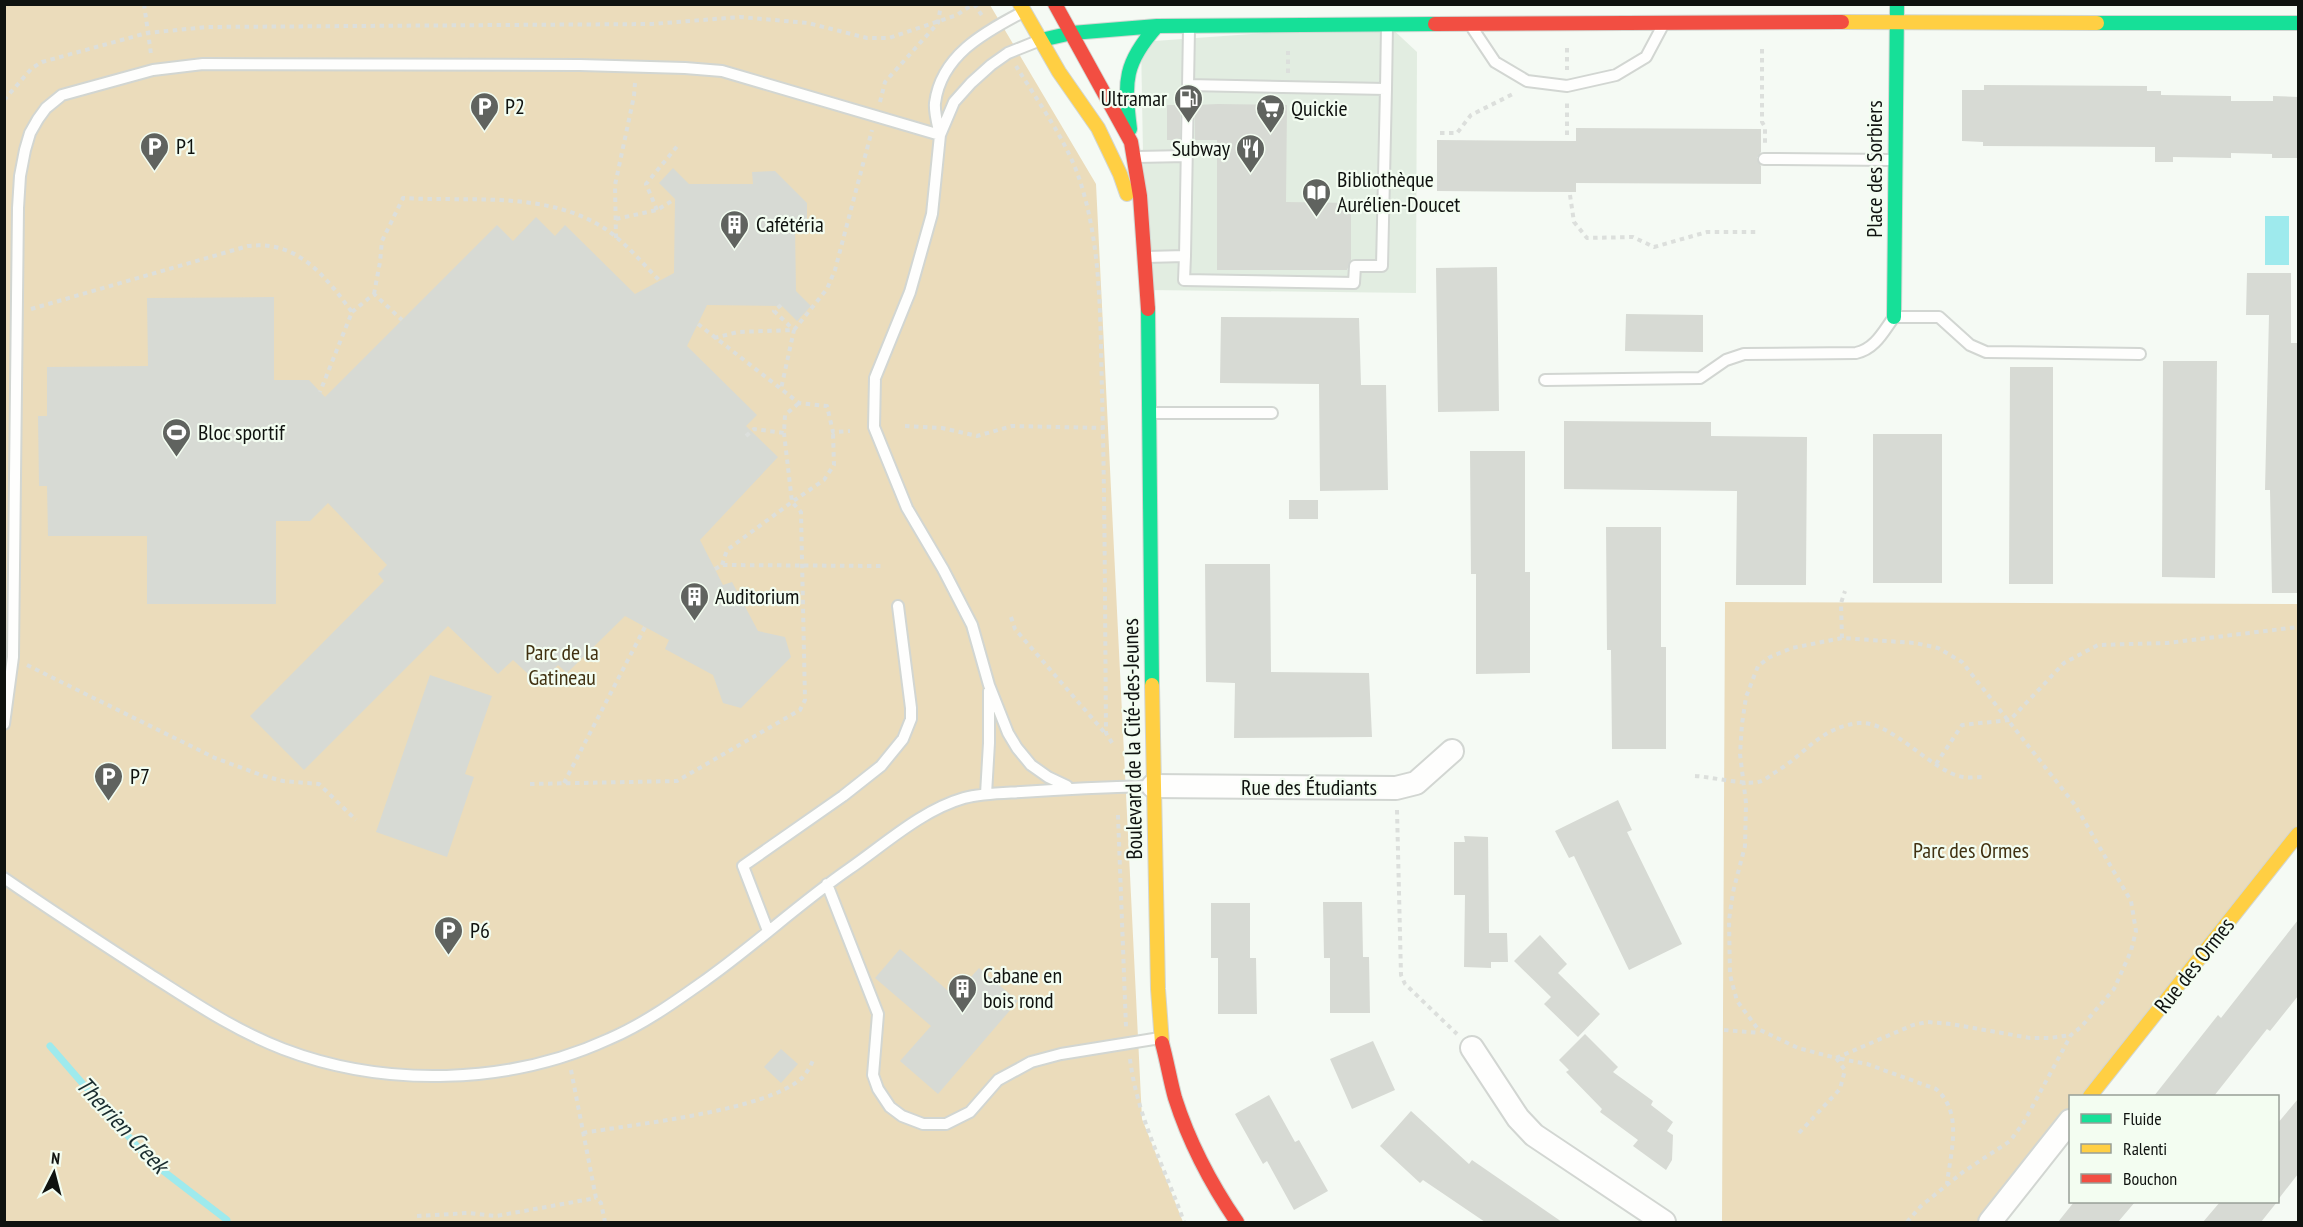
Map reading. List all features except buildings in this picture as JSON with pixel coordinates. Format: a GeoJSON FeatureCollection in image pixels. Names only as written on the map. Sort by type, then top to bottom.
{"type":"FeatureCollection","features":[{"type":"Feature","properties":{"kind":"street"},"geometry":{"type":"LineString","coordinates":[[1022,8],[1039,4]]}},
{"type":"Feature","properties":{"kind":"street","name":"Boulevard de la Cité-des-Jeunes"},"geometry":{"type":"LineString","coordinates":[[1055,4],[1131,142],[1140,196],[1141,238],[1149,327],[1153,786],[1161,1038],[1175,1097],[1184,1122],[1213,1186],[1237,1222]]}},
{"type":"Feature","properties":{"kind":"street","name":"Place des Sorbiers"},"geometry":{"type":"LineString","coordinates":[[1894,317],[1897,4]]}},
{"type":"Feature","properties":{"kind":"street","name":"Boulevard de la Cité-des-Jeunes"},"geometry":{"type":"LineString","coordinates":[[1022,8],[1059,72],[1098,128],[1120,174],[1141,238]]}},
{"type":"Feature","properties":{"kind":"street"},"geometry":{"type":"LineString","coordinates":[[1041,40],[1072,33],[1189,25],[2298,23]]}},
{"type":"Feature","properties":{"kind":"street"},"geometry":{"type":"LineString","coordinates":[[1131,142],[1127,71],[1137,50],[1157,26]]}},
{"type":"Feature","properties":{"kind":"street","name":"Rue des Étudiants"},"geometry":{"type":"LineString","coordinates":[[1153,786],[1396,788],[1416,783],[1452,751]]}},
{"type":"Feature","properties":{"kind":"street","name":"Rue des Ormes"},"geometry":{"type":"LineString","coordinates":[[2091,1095],[2298,834]]}},
{"type":"Feature","properties":{"kind":"street"},"geometry":{"type":"LineString","coordinates":[[1472,1048],[1518,1118],[1534,1135],[1664,1222]]}},
{"type":"Feature","properties":{"kind":"street"},"geometry":{"type":"LineString","coordinates":[[1990,1222],[2069,1122]]}},
{"type":"Feature","properties":{"kind":"lane"},"geometry":{"type":"LineString","coordinates":[[1022,8],[956,55],[942,80],[934,105],[940,135],[932,214],[910,292],[875,378],[874,427],[907,508],[943,569],[972,625],[989,685],[1008,733],[1024,757],[1048,777],[1073,788]]}},
{"type":"Feature","properties":{"kind":"lane"},"geometry":{"type":"LineString","coordinates":[[1469,24],[1495,62],[1527,81],[1567,86],[1616,75],[1646,57],[1665,23]]}},
{"type":"Feature","properties":{"kind":"lane"},"geometry":{"type":"LineString","coordinates":[[1189,25],[1184,280],[1354,283],[1355,266],[1382,266],[1387,24]]}},
{"type":"Feature","properties":{"kind":"lane"},"geometry":{"type":"LineString","coordinates":[[940,135],[954,102],[971,82],[1008,53],[1041,40]]}},
{"type":"Feature","properties":{"kind":"lane"},"geometry":{"type":"LineString","coordinates":[[4,724],[13,657],[16,314],[20,176],[30,133],[46,108],[62,95],[153,70],[203,64],[685,68],[722,72],[940,135]]}},
{"type":"Feature","properties":{"kind":"lane"},"geometry":{"type":"LineString","coordinates":[[1188,85],[1386,89]]}},
{"type":"Feature","properties":{"kind":"lane"},"geometry":{"type":"LineString","coordinates":[[1133,157],[1187,156]]}},
{"type":"Feature","properties":{"kind":"lane"},"geometry":{"type":"LineString","coordinates":[[1764,159],[1895,160]]}},
{"type":"Feature","properties":{"kind":"lane"},"geometry":{"type":"LineString","coordinates":[[1144,257],[1185,256]]}},
{"type":"Feature","properties":{"kind":"lane"},"geometry":{"type":"LineString","coordinates":[[1545,380],[1700,378],[1726,360],[1744,354],[1857,353],[1866,351],[1876,342],[1894,317],[1939,317],[1970,345],[1986,352],[2140,354]]}},
{"type":"Feature","properties":{"kind":"lane"},"geometry":{"type":"LineString","coordinates":[[1150,413],[1272,413]]}},
{"type":"Feature","properties":{"kind":"lane"},"geometry":{"type":"LineString","coordinates":[[768,931],[743,866],[843,796],[881,766],[903,739],[911,708],[898,606]]}},
{"type":"Feature","properties":{"kind":"lane"},"geometry":{"type":"LineString","coordinates":[[986,794],[989,685]]}},
{"type":"Feature","properties":{"kind":"lane"},"geometry":{"type":"LineString","coordinates":[[4,878],[234,1028],[319,1061],[388,1073],[448,1076],[507,1070],[568,1055],[611,1038],[645,1020],[710,977],[827,884],[929,814],[964,798],[986,794],[1073,788],[1153,786]]}},
{"type":"Feature","properties":{"kind":"lane"},"geometry":{"type":"LineString","coordinates":[[827,884],[878,1014],[873,1074],[878,1089],[890,1107],[902,1116],[923,1124],[946,1124],[970,1112],[998,1080],[1031,1062],[1061,1054],[1161,1038]]}},
{"type":"Feature","properties":{"kind":"path"},"geometry":{"type":"LineString","coordinates":[[144,4],[153,70]]}},
{"type":"Feature","properties":{"kind":"path"},"geometry":{"type":"LineString","coordinates":[[781,389],[794,330],[827,288],[835,270],[885,82],[938,23],[941,4]]}},
{"type":"Feature","properties":{"kind":"path"},"geometry":{"type":"LineString","coordinates":[[4,100],[33,68],[42,62],[147,33],[207,27],[652,24],[740,17],[808,23],[878,38],[890,38],[938,23],[957,15],[973,4],[991,28]]}},
{"type":"Feature","properties":{"kind":"path"},"geometry":{"type":"LineString","coordinates":[[1762,40],[1762,122],[1766,127],[1764,159]]}},
{"type":"Feature","properties":{"kind":"path"},"geometry":{"type":"LineString","coordinates":[[1288,48],[1288,87]]}},
{"type":"Feature","properties":{"kind":"path"},"geometry":{"type":"LineString","coordinates":[[1008,53],[1069,156],[1080,178],[1090,212],[1099,297],[1103,428],[1106,733]]}},
{"type":"Feature","properties":{"kind":"path"},"geometry":{"type":"LineString","coordinates":[[616,239],[615,184],[634,96],[635,66]]}},
{"type":"Feature","properties":{"kind":"path"},"geometry":{"type":"LineString","coordinates":[[1440,133],[1456,133],[1472,115],[1538,82]]}},
{"type":"Feature","properties":{"kind":"path"},"geometry":{"type":"LineString","coordinates":[[657,210],[646,184],[679,144]]}},
{"type":"Feature","properties":{"kind":"path"},"geometry":{"type":"LineString","coordinates":[[1570,195],[1574,222],[1587,238],[1633,237],[1654,248],[1707,232],[1757,232]]}},
{"type":"Feature","properties":{"kind":"path"},"geometry":{"type":"LineString","coordinates":[[320,392],[352,312],[374,294],[382,241],[403,198],[538,204],[574,212],[600,225],[660,281]]}},
{"type":"Feature","properties":{"kind":"path"},"geometry":{"type":"LineString","coordinates":[[616,219],[657,210],[675,199]]}},
{"type":"Feature","properties":{"kind":"path"},"geometry":{"type":"LineString","coordinates":[[16,314],[122,281],[259,244],[284,248],[302,257],[328,280],[352,312]]}},
{"type":"Feature","properties":{"kind":"path"},"geometry":{"type":"LineString","coordinates":[[374,294],[402,320]]}},
{"type":"Feature","properties":{"kind":"path"},"geometry":{"type":"LineString","coordinates":[[781,305],[774,311],[794,330]]}},
{"type":"Feature","properties":{"kind":"path"},"geometry":{"type":"LineString","coordinates":[[698,324],[799,403],[827,406],[833,432],[834,465],[824,480],[727,550],[722,565]]}},
{"type":"Feature","properties":{"kind":"path"},"geometry":{"type":"LineString","coordinates":[[714,338],[738,332],[794,330]]}},
{"type":"Feature","properties":{"kind":"path"},"geometry":{"type":"LineString","coordinates":[[530,784],[677,781],[800,710],[805,700],[801,512],[792,502],[784,433],[784,415],[799,403]]}},
{"type":"Feature","properties":{"kind":"path"},"geometry":{"type":"LineString","coordinates":[[905,426],[942,428],[977,435],[1012,426],[1103,428]]}},
{"type":"Feature","properties":{"kind":"path"},"geometry":{"type":"LineString","coordinates":[[746,436],[754,429],[784,433]]}},
{"type":"Feature","properties":{"kind":"path"},"geometry":{"type":"LineString","coordinates":[[833,432],[850,431]]}},
{"type":"Feature","properties":{"kind":"path"},"geometry":{"type":"LineString","coordinates":[[715,569],[722,565],[882,566]]}},
{"type":"Feature","properties":{"kind":"path"},"geometry":{"type":"LineString","coordinates":[[1842,638],[1841,603],[1845,591]]}},
{"type":"Feature","properties":{"kind":"path"},"geometry":{"type":"LineString","coordinates":[[1011,617],[1015,629],[1106,733],[1114,746]]}},
{"type":"Feature","properties":{"kind":"path"},"geometry":{"type":"LineString","coordinates":[[564,783],[645,627]]}},
{"type":"Feature","properties":{"kind":"path"},"geometry":{"type":"LineString","coordinates":[[1936,764],[1962,725],[2010,720],[2064,663],[2098,645],[2167,643],[2298,627]]}},
{"type":"Feature","properties":{"kind":"path"},"geometry":{"type":"LineString","coordinates":[[1906,1222],[1921,1206],[1947,1185],[1963,1172],[2010,1142],[2024,1122],[2071,1035],[2081,1027],[2114,989],[2131,951],[2136,923],[2126,891],[2075,805],[1962,662],[1950,653],[1915,643],[1842,638],[1792,648],[1770,657],[1758,666],[1746,697],[1740,754],[1744,782],[1745,846],[1733,892],[1729,920],[1730,975],[1737,1001],[1751,1023],[1764,1033],[1798,1048],[1883,1069],[1936,1089],[1942,1094],[1952,1116],[1954,1144],[1947,1185]]}},
{"type":"Feature","properties":{"kind":"path"},"geometry":{"type":"LineString","coordinates":[[13,657],[215,758],[264,776],[319,784],[356,820]]}},
{"type":"Feature","properties":{"kind":"path"},"geometry":{"type":"LineString","coordinates":[[1695,776],[1760,782],[1783,768],[1816,739],[1836,728],[1862,723],[1888,731],[1936,764],[1962,777],[1982,777]]}},
{"type":"Feature","properties":{"kind":"path"},"geometry":{"type":"LineString","coordinates":[[1396,788],[1401,975],[1405,984],[1472,1048]]}},
{"type":"Feature","properties":{"kind":"path"},"geometry":{"type":"LineString","coordinates":[[1836,1058],[1913,1025],[1928,1022],[2030,1038],[2071,1035]]}},
{"type":"Feature","properties":{"kind":"path"},"geometry":{"type":"LineString","coordinates":[[1724,1030],[1764,1033]]}},
{"type":"Feature","properties":{"kind":"path"},"geometry":{"type":"LineString","coordinates":[[568,1055],[596,1198],[601,1203],[605,1222]]}},
{"type":"Feature","properties":{"kind":"path"},"geometry":{"type":"LineString","coordinates":[[583,1133],[745,1104],[794,1083],[804,1076],[814,1057]]}},
{"type":"Feature","properties":{"kind":"path"},"geometry":{"type":"LineString","coordinates":[[1799,1133],[1840,1089],[1845,1070],[1836,1058]]}},
{"type":"Feature","properties":{"kind":"path"},"geometry":{"type":"LineString","coordinates":[[417,1216],[468,1213],[496,1216],[596,1198]]}},
{"type":"Feature","properties":{"kind":"shaded area"},"geometry":{"type":"Polygon","coordinates":[[[1387,24],[1417,52],[1416,293],[1147,290],[1141,42],[1387,24]]]}},
{"type":"Feature","properties":{"kind":"green space","name":"Parc de la Gatineau"},"geometry":{"type":"Polygon","coordinates":[[[5,5],[990,5],[1096,184],[1142,1119],[1183,1222],[5,1222],[5,5]]]}},
{"type":"Feature","properties":{"kind":"green space","name":"Parc des Ormes"},"geometry":{"type":"Polygon","coordinates":[[[1725,602],[2298,604],[2298,834],[2091,1095],[2069,1095],[2069,1122],[1990,1222],[1722,1222],[1725,602]]]}},
{"type":"Feature","properties":{"kind":"water"},"geometry":{"type":"Polygon","coordinates":[[[2265,216],[2289,216],[2289,265],[2265,265],[2265,216]]]}},
{"type":"Feature","properties":{"kind":"waterway","name":"Therrien Creek"},"geometry":{"type":"LineString","coordinates":[[50,1046],[149,1160],[227,1222]]}},
{"type":"Feature","properties":{"kind":"traffic: fast"},"geometry":{"type":"LineString","coordinates":[[1894,317],[1897,4]]}},
{"type":"Feature","properties":{"kind":"traffic: fast"},"geometry":{"type":"LineString","coordinates":[[2097,23],[2298,23]]}},
{"type":"Feature","properties":{"kind":"traffic: fast"},"geometry":{"type":"LineString","coordinates":[[1041,40],[1072,33],[1157,26],[1435,24]]}},
{"type":"Feature","properties":{"kind":"traffic: fast"},"geometry":{"type":"LineString","coordinates":[[1130,129],[1127,98],[1129,73],[1138,51],[1157,26]]}},
{"type":"Feature","properties":{"kind":"traffic: fast"},"geometry":{"type":"LineString","coordinates":[[1148,309],[1152,685]]}},
{"type":"Feature","properties":{"kind":"traffic: slow"},"geometry":{"type":"LineString","coordinates":[[1020,4],[1059,72],[1098,128],[1127,194]]}},
{"type":"Feature","properties":{"kind":"traffic: slow"},"geometry":{"type":"LineString","coordinates":[[1842,22],[2097,23]]}},
{"type":"Feature","properties":{"kind":"traffic: slow"},"geometry":{"type":"LineString","coordinates":[[1152,685],[1158,989],[1162,1043]]}},
{"type":"Feature","properties":{"kind":"traffic: slow"},"geometry":{"type":"LineString","coordinates":[[2091,1095],[2298,834]]}},
{"type":"Feature","properties":{"kind":"traffic: jam"},"geometry":{"type":"LineString","coordinates":[[1055,4],[1131,142],[1140,196],[1148,309]]}},
{"type":"Feature","properties":{"kind":"traffic: jam"},"geometry":{"type":"LineString","coordinates":[[1435,24],[1842,22]]}},
{"type":"Feature","properties":{"kind":"traffic: jam"},"geometry":{"type":"LineString","coordinates":[[1162,1043],[1175,1098],[1187,1131],[1218,1193],[1237,1222]]}},
{"type":"Feature","properties":{"kind":"place","name":"Ultramar"},"geometry":{"type":"Point","coordinates":[1188,124]}},
{"type":"Feature","properties":{"kind":"place","name":"P2"},"geometry":{"type":"Point","coordinates":[484,132]}},
{"type":"Feature","properties":{"kind":"place","name":"Quickie"},"geometry":{"type":"Point","coordinates":[1270,134]}},
{"type":"Feature","properties":{"kind":"place","name":"P1"},"geometry":{"type":"Point","coordinates":[155,172]}},
{"type":"Feature","properties":{"kind":"place","name":"Subway"},"geometry":{"type":"Point","coordinates":[1251,174]}},
{"type":"Feature","properties":{"kind":"place","name":"Bibliothèque Aurélien-Doucet"},"geometry":{"type":"Point","coordinates":[1316,218]}},
{"type":"Feature","properties":{"kind":"place","name":"Cafétéria"},"geometry":{"type":"Point","coordinates":[735,250]}},
{"type":"Feature","properties":{"kind":"place","name":"Bloc sportif"},"geometry":{"type":"Point","coordinates":[177,458]}},
{"type":"Feature","properties":{"kind":"place","name":"Auditorium"},"geometry":{"type":"Point","coordinates":[694,622]}},
{"type":"Feature","properties":{"kind":"place","name":"P7"},"geometry":{"type":"Point","coordinates":[109,802]}},
{"type":"Feature","properties":{"kind":"place","name":"P6"},"geometry":{"type":"Point","coordinates":[449,956]}},
{"type":"Feature","properties":{"kind":"place","name":"Cabane en bois rond"},"geometry":{"type":"Point","coordinates":[962,1014]}}]}
